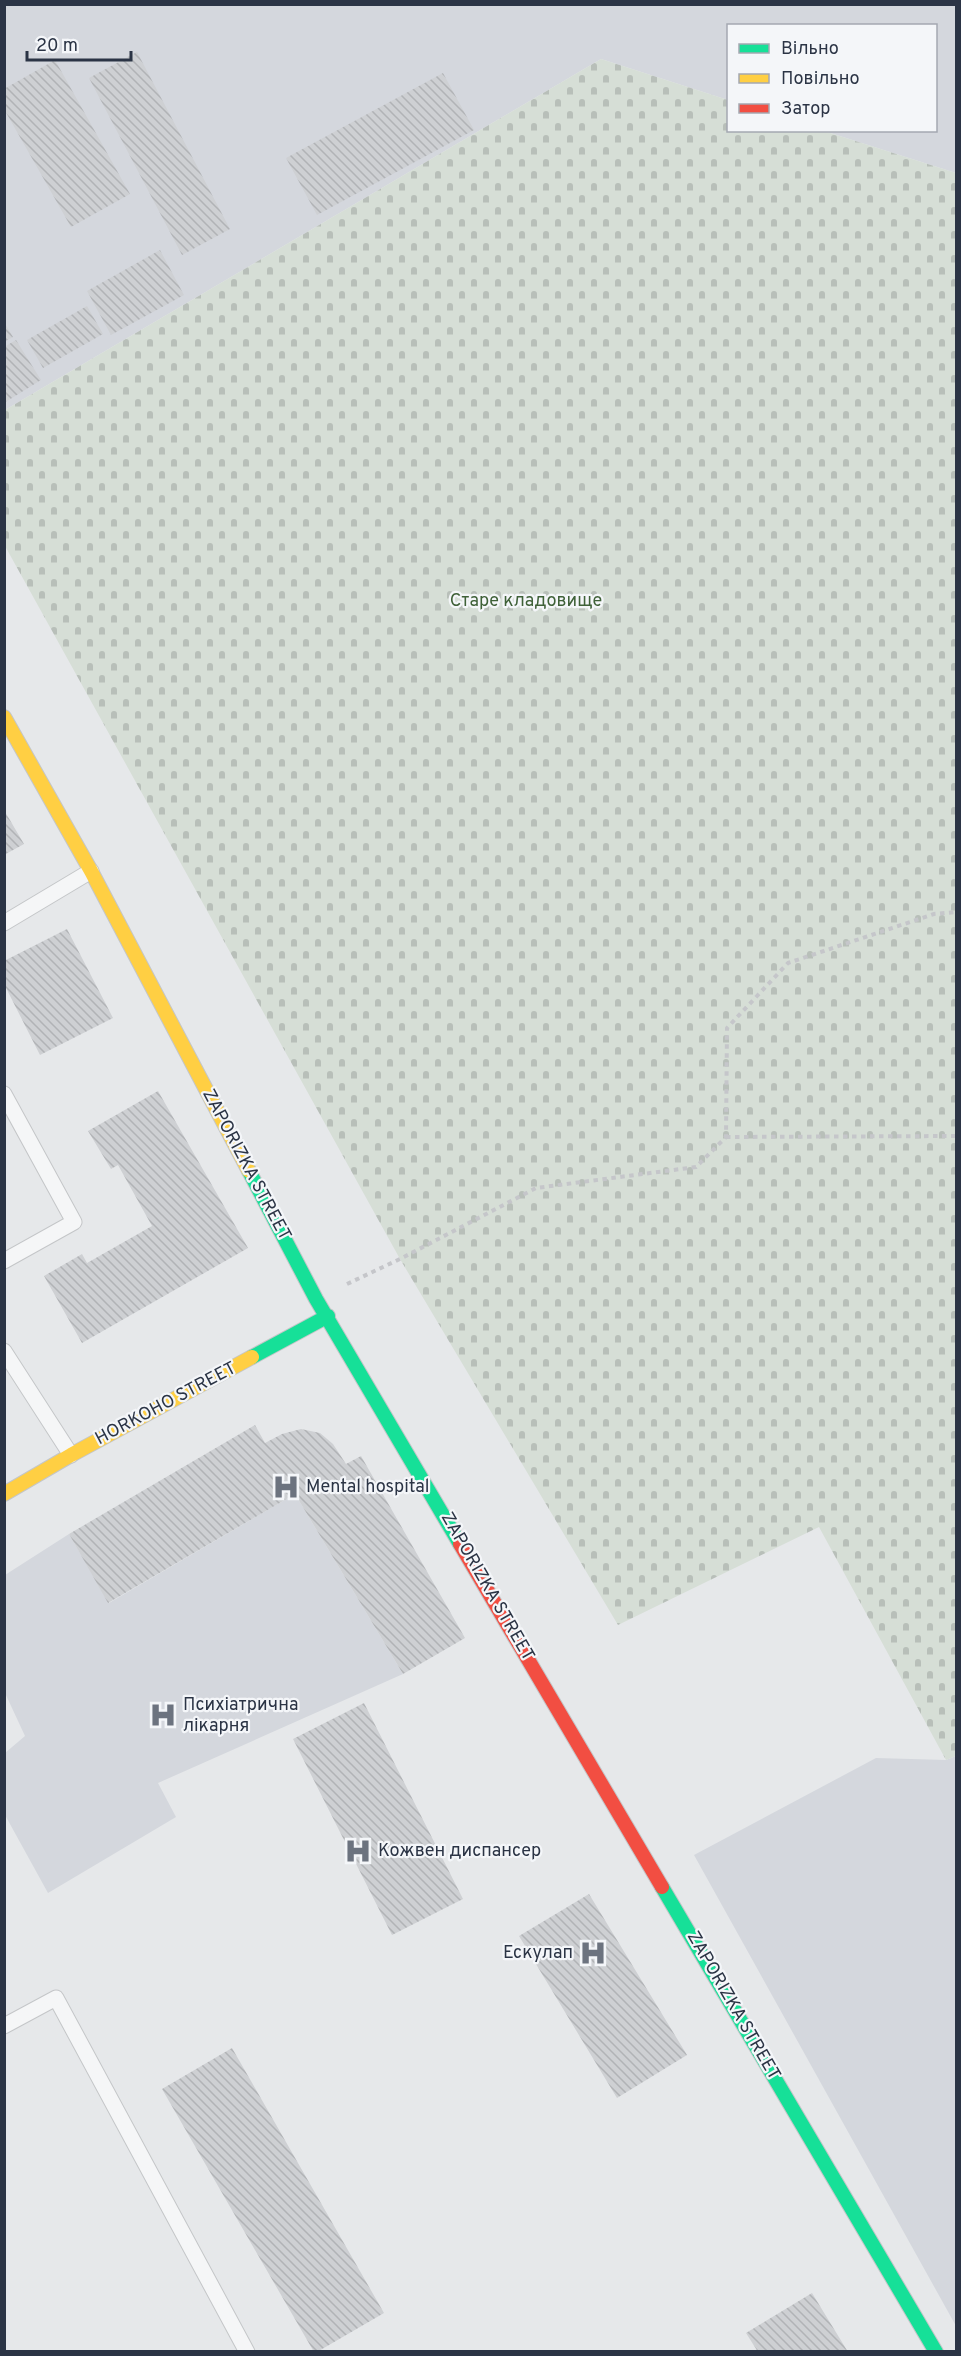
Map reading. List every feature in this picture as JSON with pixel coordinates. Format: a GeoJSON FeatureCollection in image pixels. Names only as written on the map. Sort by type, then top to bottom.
{"type":"FeatureCollection","features":[{"type":"Feature","properties":{"kind":"street","name":"ZAPORIZKA STREET"},"geometry":{"type":"LineString","coordinates":[[4,717],[91,871],[316,1299],[936,2352]]}},
{"type":"Feature","properties":{"kind":"street","name":"HORKOHO STREET"},"geometry":{"type":"LineString","coordinates":[[4,1494],[71,1455],[328,1316]]}},
{"type":"Feature","properties":{"kind":"lane"},"geometry":{"type":"LineString","coordinates":[[4,923],[91,871]]}},
{"type":"Feature","properties":{"kind":"lane"},"geometry":{"type":"LineString","coordinates":[[4,1094],[74,1222],[4,1262]]}},
{"type":"Feature","properties":{"kind":"lane"},"geometry":{"type":"LineString","coordinates":[[4,1351],[71,1455]]}},
{"type":"Feature","properties":{"kind":"lane"},"geometry":{"type":"LineString","coordinates":[[4,2026],[56,1998],[247,2352]]}},
{"type":"Feature","properties":{"kind":"path"},"geometry":{"type":"LineString","coordinates":[[316,1299],[400,1259],[536,1188],[696,1167],[726,1137],[727,1028],[788,963],[934,914],[957,912]]}},
{"type":"Feature","properties":{"kind":"path"},"geometry":{"type":"LineString","coordinates":[[726,1137],[957,1136]]}},
{"type":"Feature","properties":{"kind":"shaded area"},"geometry":{"type":"Polygon","coordinates":[[[4,5],[956,5],[956,173],[827,132],[937,132],[937,24],[727,24],[727,100],[601,59],[5,410],[4,5]]]}},
{"type":"Feature","properties":{"kind":"shaded area","name":"Психіатрична лікарня"},"geometry":{"type":"Polygon","coordinates":[[[295,1494],[403,1674],[158,1783],[176,1817],[48,1893],[5,1815],[5,1753],[25,1736],[5,1693],[5,1575],[69,1534],[109,1603],[295,1494]]]}},
{"type":"Feature","properties":{"kind":"shaded area"},"geometry":{"type":"Polygon","coordinates":[[[956,1756],[956,2326],[694,1855],[876,1758],[946,1760],[956,1756]]]}},
{"type":"Feature","properties":{"kind":"green space","name":"Старе кладовище"},"geometry":{"type":"Polygon","coordinates":[[[601,59],[727,100],[727,132],[827,132],[956,173],[956,1756],[946,1760],[819,1527],[618,1625],[400,1259],[5,546],[5,410],[601,59]]]}},
{"type":"Feature","properties":{"kind":"building"},"geometry":{"type":"Polygon","coordinates":[[[137,52],[230,229],[182,255],[89,78],[137,52]]]}},
{"type":"Feature","properties":{"kind":"building"},"geometry":{"type":"Polygon","coordinates":[[[55,60],[130,194],[71,227],[4,109],[4,89],[55,60]]]}},
{"type":"Feature","properties":{"kind":"building"},"geometry":{"type":"Polygon","coordinates":[[[443,73],[474,130],[317,215],[286,158],[443,73]]]}},
{"type":"Feature","properties":{"kind":"building"},"geometry":{"type":"Polygon","coordinates":[[[160,250],[184,295],[111,335],[87,291],[160,250]]]}},
{"type":"Feature","properties":{"kind":"building"},"geometry":{"type":"Polygon","coordinates":[[[87,306],[103,334],[43,368],[27,340],[87,306]]]}},
{"type":"Feature","properties":{"kind":"building"},"geometry":{"type":"Polygon","coordinates":[[[4,322],[13,337],[4,342],[4,322]]]}},
{"type":"Feature","properties":{"kind":"building"},"geometry":{"type":"Polygon","coordinates":[[[16,340],[41,380],[4,403],[4,347],[16,340]]]}},
{"type":"Feature","properties":{"kind":"building"},"geometry":{"type":"Polygon","coordinates":[[[4,810],[24,844],[4,855],[4,810]]]}},
{"type":"Feature","properties":{"kind":"building"},"geometry":{"type":"Polygon","coordinates":[[[67,929],[113,1018],[40,1055],[4,984],[4,961],[67,929]]]}},
{"type":"Feature","properties":{"kind":"building"},"geometry":{"type":"Polygon","coordinates":[[[158,1091],[248,1248],[82,1343],[44,1276],[82,1254],[87,1263],[152,1226],[118,1165],[111,1169],[88,1131],[158,1091]]]}},
{"type":"Feature","properties":{"kind":"building"},"geometry":{"type":"Polygon","coordinates":[[[255,1425],[265,1443],[282,1434],[301,1429],[320,1433],[333,1444],[346,1464],[361,1456],[465,1638],[403,1674],[295,1494],[108,1603],[69,1534],[255,1425]]]}},
{"type":"Feature","properties":{"kind":"building"},"geometry":{"type":"Polygon","coordinates":[[[364,1703],[463,1899],[392,1935],[293,1739],[364,1703]]]}},
{"type":"Feature","properties":{"kind":"building"},"geometry":{"type":"Polygon","coordinates":[[[589,1894],[687,2055],[617,2098],[519,1936],[589,1894]]]}},
{"type":"Feature","properties":{"kind":"building"},"geometry":{"type":"Polygon","coordinates":[[[232,2048],[384,2313],[317,2352],[314,2352],[162,2089],[232,2048]]]}},
{"type":"Feature","properties":{"kind":"building"},"geometry":{"type":"Polygon","coordinates":[[[812,2293],[848,2352],[758,2352],[746,2333],[812,2293]]]}},
{"type":"Feature","properties":{"kind":"traffic: fast"},"geometry":{"type":"LineString","coordinates":[[249,1171],[316,1299],[460,1544]]}},
{"type":"Feature","properties":{"kind":"traffic: fast"},"geometry":{"type":"LineString","coordinates":[[252,1357],[328,1316]]}},
{"type":"Feature","properties":{"kind":"traffic: fast"},"geometry":{"type":"LineString","coordinates":[[662,1887],[936,2352]]}},
{"type":"Feature","properties":{"kind":"traffic: slow"},"geometry":{"type":"LineString","coordinates":[[4,717],[91,871],[249,1171]]}},
{"type":"Feature","properties":{"kind":"traffic: slow"},"geometry":{"type":"LineString","coordinates":[[4,1494],[252,1357]]}},
{"type":"Feature","properties":{"kind":"traffic: jam"},"geometry":{"type":"LineString","coordinates":[[460,1544],[662,1887]]}},
{"type":"Feature","properties":{"kind":"place","name":"Mental hospital"},"geometry":{"type":"Point","coordinates":[286,1487]}},
{"type":"Feature","properties":{"kind":"place","name":"Психіатрична лікарня"},"geometry":{"type":"Point","coordinates":[163,1715]}},
{"type":"Feature","properties":{"kind":"place","name":"Кожвен диспансер"},"geometry":{"type":"Point","coordinates":[358,1851]}},
{"type":"Feature","properties":{"kind":"place","name":"Ескулап"},"geometry":{"type":"Point","coordinates":[593,1953]}}]}
